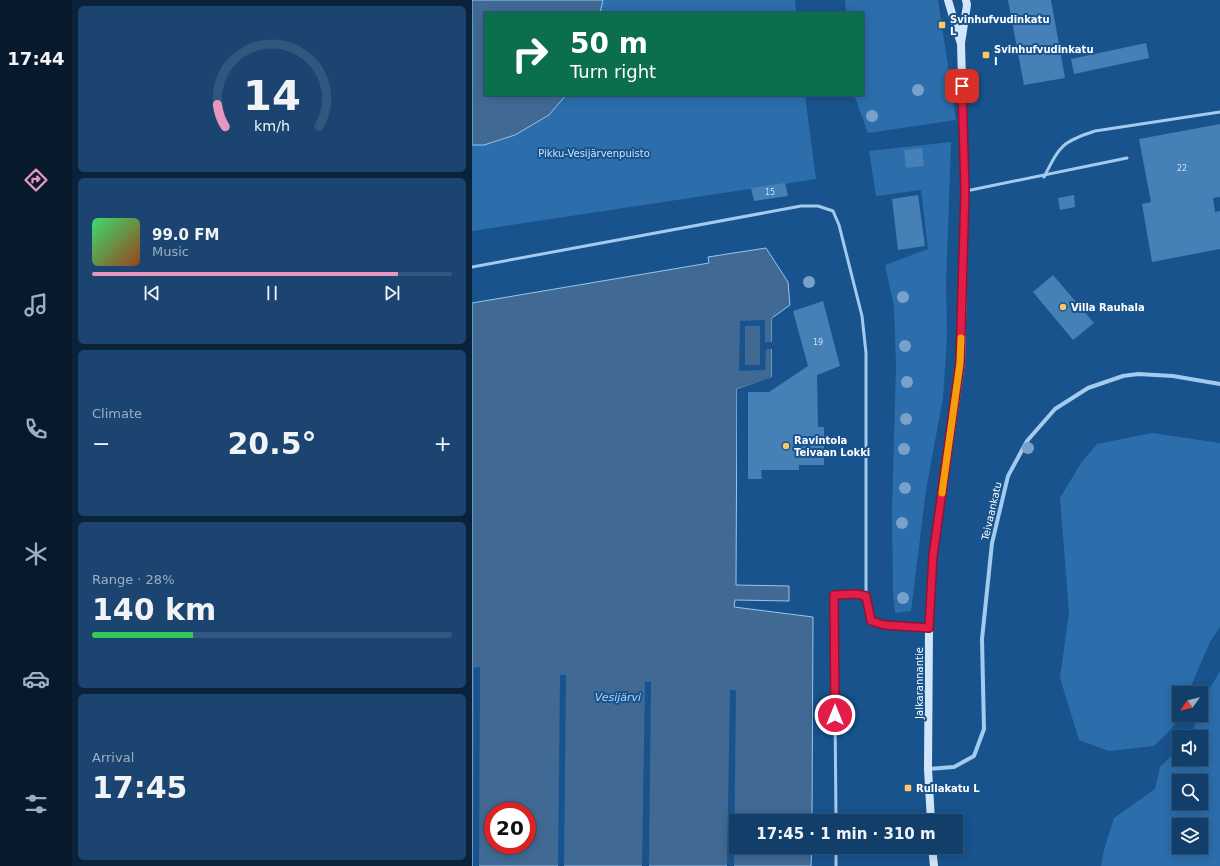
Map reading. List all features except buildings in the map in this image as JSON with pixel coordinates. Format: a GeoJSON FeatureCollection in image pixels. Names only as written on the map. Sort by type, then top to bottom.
{"type":"FeatureCollection","features":[{"type":"Feature","properties":{"kind":"main road","name":"Jalkarannantie"},"geometry":{"type":"LineString","coordinates":[[948,0],[961,43]]}},
{"type":"Feature","properties":{"kind":"main road","name":"Jalkarannantie"},"geometry":{"type":"LineString","coordinates":[[931,814],[928,769],[929,628],[933,556],[960,363],[965,192],[961,43],[968,5],[966,0]]}},
{"type":"Feature","properties":{"kind":"main road"},"geometry":{"type":"LineString","coordinates":[[933,854],[934,866]]}},
{"type":"Feature","properties":{"kind":"street","name":"Teivaankatu"},"geometry":{"type":"LineString","coordinates":[[928,769],[954,767],[974,756],[984,729],[982,639],[992,543],[1008,476],[1026,441],[1055,409],[1088,388],[1123,376],[1138,374],[1173,376],[1220,384]]}},
{"type":"Feature","properties":{"kind":"lane"},"geometry":{"type":"LineString","coordinates":[[1044,177],[1062,147],[1068,141],[1078,136],[1096,130],[1220,112]]}},
{"type":"Feature","properties":{"kind":"lane"},"geometry":{"type":"LineString","coordinates":[[965,192],[977,188],[1044,177],[1127,158]]}},
{"type":"Feature","properties":{"kind":"lane"},"geometry":{"type":"LineString","coordinates":[[472,267],[801,206],[818,206],[833,210],[839,225],[862,316],[866,354],[866,596],[871,621],[884,625],[929,628]]}},
{"type":"Feature","properties":{"kind":"lane"},"geometry":{"type":"LineString","coordinates":[[836,814],[834,595],[856,594],[866,596]]}},
{"type":"Feature","properties":{"kind":"lane"},"geometry":{"type":"LineString","coordinates":[[836,854],[836,866]]}},
{"type":"Feature","properties":{"kind":"green space"},"geometry":{"type":"Polygon","coordinates":[[[603,0],[795,0],[796,12],[600,12],[603,0]]]}},
{"type":"Feature","properties":{"kind":"green space"},"geometry":{"type":"Polygon","coordinates":[[[845,0],[938,0],[956,120],[868,133],[854,96],[864,96],[864,12],[846,12],[845,0]]]}},
{"type":"Feature","properties":{"kind":"green space","name":"Pikku-Vesijärvenpuisto"},"geometry":{"type":"Polygon","coordinates":[[[565,96],[805,96],[816,179],[472,231],[472,145],[484,145],[515,135],[549,115],[565,96]]]}},
{"type":"Feature","properties":{"kind":"green space"},"geometry":{"type":"Polygon","coordinates":[[[951,142],[946,284],[947,337],[943,398],[926,490],[911,611],[895,613],[893,592],[892,512],[896,365],[894,306],[885,265],[928,249],[921,190],[876,196],[869,151],[951,142]]]}},
{"type":"Feature","properties":{"kind":"green space"},"geometry":{"type":"Polygon","coordinates":[[[1152,433],[1220,443],[1220,627],[1210,642],[1191,686],[1172,686],[1172,722],[1175,722],[1172,728],[1154,746],[1109,751],[1079,740],[1060,678],[1069,612],[1060,498],[1081,463],[1097,444],[1152,433]]]}},
{"type":"Feature","properties":{"kind":"green space"},"geometry":{"type":"Polygon","coordinates":[[[1220,671],[1220,866],[1101,866],[1104,850],[1114,818],[1155,789],[1160,767],[1172,755],[1172,766],[1208,766],[1208,730],[1193,730],[1196,722],[1208,722],[1208,692],[1220,671]]]}},
{"type":"Feature","properties":{"kind":"water"},"geometry":{"type":"Polygon","coordinates":[[[472,0],[603,0],[600,12],[484,12],[484,96],[565,96],[549,115],[515,135],[484,145],[472,145],[472,0]]]}},
{"type":"Feature","properties":{"kind":"water","name":"Vesijärvi"},"geometry":{"type":"Polygon","coordinates":[[[766,248],[788,282],[790,305],[772,318],[772,378],[737,389],[736,585],[789,586],[789,601],[735,600],[734,607],[813,617],[812,814],[729,814],[729,854],[812,854],[811,866],[472,866],[472,303],[709,263],[708,257],[766,248]]]}},
{"type":"Feature","properties":{"kind":"pier"},"geometry":{"type":"Polygon","coordinates":[[[778,316],[774,319],[774,378],[739,391],[739,479],[737,479],[737,389],[772,377],[772,349],[766,349],[765,370],[739,371],[740,321],[765,320],[765,342],[772,342],[772,318],[778,316]],[[745,326],[745,365],[760,365],[760,326],[745,326]]]}},
{"type":"Feature","properties":{"kind":"pier"},"geometry":{"type":"Polygon","coordinates":[[[480,667],[479,866],[473,866],[474,668],[480,667]]]}},
{"type":"Feature","properties":{"kind":"pier"},"geometry":{"type":"Polygon","coordinates":[[[560,675],[566,675],[564,866],[558,866],[560,675]]]}},
{"type":"Feature","properties":{"kind":"pier"},"geometry":{"type":"Polygon","coordinates":[[[645,682],[651,682],[649,866],[642,866],[645,682]]]}},
{"type":"Feature","properties":{"kind":"pier"},"geometry":{"type":"Polygon","coordinates":[[[730,690],[736,690],[735,814],[729,814],[729,854],[734,854],[734,866],[727,866],[730,690]]]}},
{"type":"Feature","properties":{"kind":"slow traffic"},"geometry":{"type":"LineString","coordinates":[[942,493],[960,363],[961,338]]}},
{"type":"Feature","properties":{"kind":"place","name":"Svinhufvudinkatu L"},"geometry":{"type":"Point","coordinates":[942,25]}},
{"type":"Feature","properties":{"kind":"place","name":"Svinhufvudinkatu I"},"geometry":{"type":"Point","coordinates":[986,55]}},
{"type":"Feature","properties":{"kind":"place","name":"Villa Rauhala"},"geometry":{"type":"Point","coordinates":[1063,307]}},
{"type":"Feature","properties":{"kind":"place","name":"Ravintola Teivaan Lokki"},"geometry":{"type":"Point","coordinates":[786,446]}},
{"type":"Feature","properties":{"kind":"place","name":"Rullakatu L"},"geometry":{"type":"Point","coordinates":[908,788]}},
{"type":"Feature","properties":{"kind":"route"},"geometry":{"type":"LineString","coordinates":[[835,715],[834,595],[856,594],[866,596],[871,621],[884,625],[929,628],[933,556],[960,363],[965,192],[962,86]]}}]}
